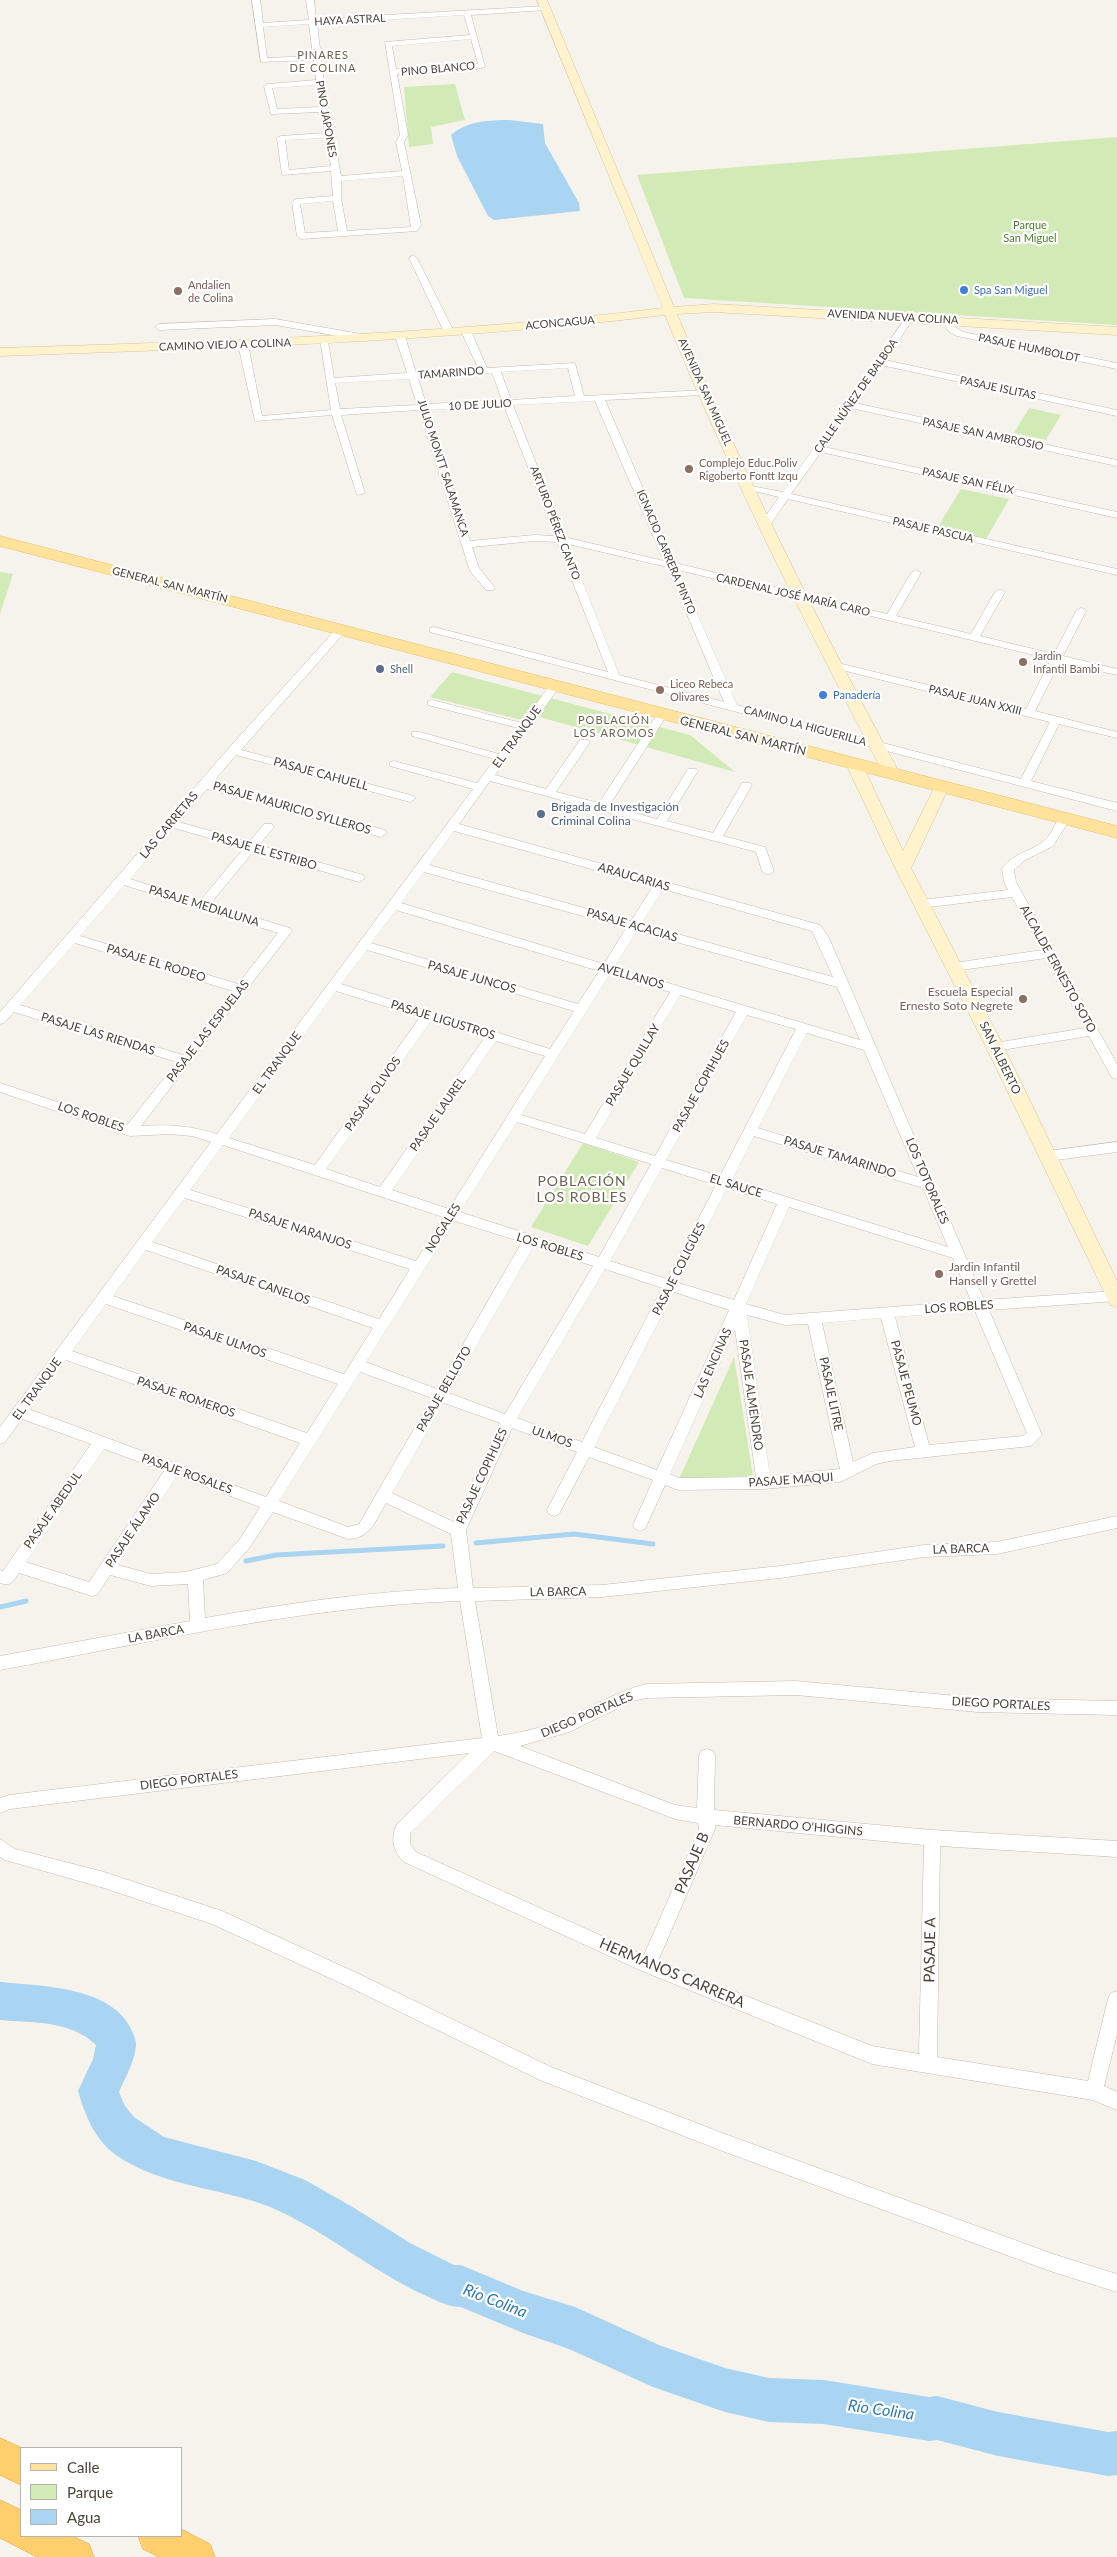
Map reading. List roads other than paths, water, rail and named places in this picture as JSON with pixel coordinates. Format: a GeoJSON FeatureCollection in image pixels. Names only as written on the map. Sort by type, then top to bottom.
{"type":"FeatureCollection","features":[{"type":"Feature","properties":{"kind":"highway"},"geometry":{"type":"LineString","coordinates":[[0,2456],[20,2466]]}},
{"type":"Feature","properties":{"kind":"highway"},"geometry":{"type":"LineString","coordinates":[[0,2518],[20,2528]]}},
{"type":"Feature","properties":{"kind":"highway"},"geometry":{"type":"LineString","coordinates":[[36,2537],[76,2557]]}},
{"type":"Feature","properties":{"kind":"highway"},"geometry":{"type":"LineString","coordinates":[[158,2537],[197,2557]]}},
{"type":"Feature","properties":{"kind":"main road","name":"AVENIDA SAN MIGUEL"},"geometry":{"type":"LineString","coordinates":[[546,8],[703,392],[834,665],[892,774]]}},
{"type":"Feature","properties":{"kind":"main road","name":"ACONCAGUA"},"geometry":{"type":"LineString","coordinates":[[449,332],[587,321],[670,311]]}},
{"type":"Feature","properties":{"kind":"main road","name":"CAMINO VIEJO A COLINA"},"geometry":{"type":"LineString","coordinates":[[0,352],[323,341],[449,332]]}},
{"type":"Feature","properties":{"kind":"main road","name":"GENERAL SAN MARTÍN"},"geometry":{"type":"LineString","coordinates":[[0,541],[317,622],[340,631],[554,687],[1117,832]]}},
{"type":"Feature","properties":{"kind":"main road","name":"GENERAL SAN MARTÍN"},"geometry":{"type":"LineString","coordinates":[[0,555],[207,608],[295,626],[340,631]]}},
{"type":"Feature","properties":{"kind":"main road","name":"SAN ALBERTO"},"geometry":{"type":"LineString","coordinates":[[854,764],[903,868],[995,1047],[1115,1295]]}},
{"type":"Feature","properties":{"kind":"main road"},"geometry":{"type":"LineString","coordinates":[[903,868],[941,787]]}},
{"type":"Feature","properties":{"kind":"street"},"geometry":{"type":"LineString","coordinates":[[256,0],[264,60],[316,58]]}},
{"type":"Feature","properties":{"kind":"street","name":"PINO JAPONES"},"geometry":{"type":"LineString","coordinates":[[310,0],[316,58],[337,179],[337,198],[343,234]]}},
{"type":"Feature","properties":{"kind":"street","name":"HAYA ASTRAL"},"geometry":{"type":"LineString","coordinates":[[259,25],[468,17],[546,8]]}},
{"type":"Feature","properties":{"kind":"street"},"geometry":{"type":"LineString","coordinates":[[337,198],[296,202],[301,236],[414,229],[417,225],[400,142],[404,135],[388,44],[472,37],[468,17]]}},
{"type":"Feature","properties":{"kind":"street","name":"PINO BLANCO"},"geometry":{"type":"LineString","coordinates":[[393,72],[482,65],[472,37]]}},
{"type":"Feature","properties":{"kind":"street"},"geometry":{"type":"LineString","coordinates":[[320,82],[268,86],[274,112],[325,109]]}},
{"type":"Feature","properties":{"kind":"street"},"geometry":{"type":"LineString","coordinates":[[329,135],[281,138],[281,155],[285,173],[335,168]]}},
{"type":"Feature","properties":{"kind":"street"},"geometry":{"type":"LineString","coordinates":[[337,179],[405,173]]}},
{"type":"Feature","properties":{"kind":"street"},"geometry":{"type":"LineString","coordinates":[[412,258],[449,332]]}},
{"type":"Feature","properties":{"kind":"street","name":"AVENIDA NUEVA COLINA"},"geometry":{"type":"LineString","coordinates":[[670,311],[750,309],[1117,331]]}},
{"type":"Feature","properties":{"kind":"street","name":"CALLE NÚÑEZ DE BALBOA"},"geometry":{"type":"LineString","coordinates":[[766,523],[910,318]]}},
{"type":"Feature","properties":{"kind":"street","name":"PASAJE HUMBOLDT"},"geometry":{"type":"LineString","coordinates":[[947,320],[951,328],[960,334],[1117,366]]}},
{"type":"Feature","properties":{"kind":"street"},"geometry":{"type":"LineString","coordinates":[[160,327],[275,322],[368,338]]}},
{"type":"Feature","properties":{"kind":"street"},"geometry":{"type":"LineString","coordinates":[[466,330],[484,371]]}},
{"type":"Feature","properties":{"kind":"street","name":"JULIO MONTT SALAMANCA"},"geometry":{"type":"LineString","coordinates":[[400,336],[474,569],[490,588]]}},
{"type":"Feature","properties":{"kind":"street"},"geometry":{"type":"LineString","coordinates":[[323,341],[336,412],[360,493]]}},
{"type":"Feature","properties":{"kind":"street","name":"10 DE JULIO"},"geometry":{"type":"LineString","coordinates":[[243,344],[258,419],[336,412],[703,392]]}},
{"type":"Feature","properties":{"kind":"street","name":"PASAJE ISLITAS"},"geometry":{"type":"LineString","coordinates":[[879,362],[1117,413]]}},
{"type":"Feature","properties":{"kind":"street","name":"TAMARINDO"},"geometry":{"type":"LineString","coordinates":[[330,381],[572,365],[580,399]]}},
{"type":"Feature","properties":{"kind":"street","name":"ARTURO PÉREZ CANTO"},"geometry":{"type":"LineString","coordinates":[[495,370],[615,677]]}},
{"type":"Feature","properties":{"kind":"street","name":"IGNACIO CARRERA PINTO"},"geometry":{"type":"LineString","coordinates":[[598,398],[673,566],[732,707]]}},
{"type":"Feature","properties":{"kind":"street","name":"PASAJE SAN AMBROSIO"},"geometry":{"type":"LineString","coordinates":[[849,405],[1117,463]]}},
{"type":"Feature","properties":{"kind":"street","name":"PASAJE SAN FÉLIX"},"geometry":{"type":"LineString","coordinates":[[818,448],[1117,514]]}},
{"type":"Feature","properties":{"kind":"street","name":"PASAJE PASCUA"},"geometry":{"type":"LineString","coordinates":[[750,487],[1117,572]]}},
{"type":"Feature","properties":{"kind":"street","name":"CARDENAL JOSÉ MARÍA CARO"},"geometry":{"type":"LineString","coordinates":[[467,544],[534,538],[561,539],[1117,672]]}},
{"type":"Feature","properties":{"kind":"street"},"geometry":{"type":"LineString","coordinates":[[890,618],[916,573]]}},
{"type":"Feature","properties":{"kind":"street"},"geometry":{"type":"LineString","coordinates":[[974,638],[1000,592]]}},
{"type":"Feature","properties":{"kind":"street"},"geometry":{"type":"LineString","coordinates":[[1029,713],[1081,611]]}},
{"type":"Feature","properties":{"kind":"street","name":"CAMINO LA HIGUERILLA"},"geometry":{"type":"LineString","coordinates":[[434,630],[1117,807]]}},
{"type":"Feature","properties":{"kind":"street","name":"LAS CARRETAS"},"geometry":{"type":"LineString","coordinates":[[0,1020],[123,881],[232,751],[340,631]]}},
{"type":"Feature","properties":{"kind":"street","name":"PASAJE JUAN XXIII"},"geometry":{"type":"LineString","coordinates":[[834,665],[1117,735]]}},
{"type":"Feature","properties":{"kind":"street","name":"EL TRANQUE"},"geometry":{"type":"LineString","coordinates":[[0,1438],[554,687]]}},
{"type":"Feature","properties":{"kind":"street"},"geometry":{"type":"LineString","coordinates":[[432,703],[524,727]]}},
{"type":"Feature","properties":{"kind":"street"},"geometry":{"type":"LineString","coordinates":[[602,808],[662,715]]}},
{"type":"Feature","properties":{"kind":"street"},"geometry":{"type":"LineString","coordinates":[[1024,783],[1056,720]]}},
{"type":"Feature","properties":{"kind":"street"},"geometry":{"type":"LineString","coordinates":[[416,734],[502,758]]}},
{"type":"Feature","properties":{"kind":"street"},"geometry":{"type":"LineString","coordinates":[[549,794],[584,742]]}},
{"type":"Feature","properties":{"kind":"street","name":"PASAJE CAHUELL"},"geometry":{"type":"LineString","coordinates":[[232,751],[410,798]]}},
{"type":"Feature","properties":{"kind":"street"},"geometry":{"type":"LineString","coordinates":[[394,764],[549,794],[761,850],[768,871]]}},
{"type":"Feature","properties":{"kind":"street"},"geometry":{"type":"LineString","coordinates":[[660,823],[692,770]]}},
{"type":"Feature","properties":{"kind":"street","name":"PASAJE MAURICIO SYLLEROS"},"geometry":{"type":"LineString","coordinates":[[204,784],[381,833]]}},
{"type":"Feature","properties":{"kind":"street"},"geometry":{"type":"LineString","coordinates":[[716,838],[746,785]]}},
{"type":"Feature","properties":{"kind":"street"},"geometry":{"type":"LineString","coordinates":[[1016,893],[1010,882],[1008,869],[1021,856],[1049,843],[1064,819]]}},
{"type":"Feature","properties":{"kind":"street","name":"PASAJE EL ESTRIBO"},"geometry":{"type":"LineString","coordinates":[[170,823],[359,878]]}},
{"type":"Feature","properties":{"kind":"street","name":"ARAUCARIAS"},"geometry":{"type":"LineString","coordinates":[[451,826],[816,928]]}},
{"type":"Feature","properties":{"kind":"street"},"geometry":{"type":"LineString","coordinates":[[203,906],[268,827]]}},
{"type":"Feature","properties":{"kind":"street","name":"PASAJE ACACIAS"},"geometry":{"type":"LineString","coordinates":[[421,867],[843,984]]}},
{"type":"Feature","properties":{"kind":"street","name":"PASAJE MEDIALUNA"},"geometry":{"type":"LineString","coordinates":[[123,881],[286,931]]}},
{"type":"Feature","properties":{"kind":"street","name":"NOGALES"},"geometry":{"type":"LineString","coordinates":[[195,1576],[222,1569],[245,1543],[660,884]]}},
{"type":"Feature","properties":{"kind":"street","name":"ALCALDE ERNESTO SOTO"},"geometry":{"type":"LineString","coordinates":[[921,904],[1016,893],[1117,1075]]}},
{"type":"Feature","properties":{"kind":"street","name":"AVELLANOS"},"geometry":{"type":"LineString","coordinates":[[393,905],[870,1047]]}},
{"type":"Feature","properties":{"kind":"street","name":"LOS TOTORALES"},"geometry":{"type":"LineString","coordinates":[[816,928],[822,936],[843,984],[1035,1436]]}},
{"type":"Feature","properties":{"kind":"street","name":"PASAJE LAS ESPUELAS"},"geometry":{"type":"LineString","coordinates":[[130,1130],[286,931]]}},
{"type":"Feature","properties":{"kind":"street","name":"PASAJE EL RODEO"},"geometry":{"type":"LineString","coordinates":[[72,938],[241,989]]}},
{"type":"Feature","properties":{"kind":"street","name":"PASAJE JUNCOS"},"geometry":{"type":"LineString","coordinates":[[364,945],[581,1009]]}},
{"type":"Feature","properties":{"kind":"street"},"geometry":{"type":"LineString","coordinates":[[954,967],[1049,953]]}},
{"type":"Feature","properties":{"kind":"street","name":"PASAJE LIGUSTROS"},"geometry":{"type":"LineString","coordinates":[[333,986],[553,1054]]}},
{"type":"Feature","properties":{"kind":"street","name":"PASAJE QUILLAY"},"geometry":{"type":"LineString","coordinates":[[588,1140],[677,990]]}},
{"type":"Feature","properties":{"kind":"street","name":"PASAJE LAS RIENDAS"},"geometry":{"type":"LineString","coordinates":[[12,1007],[185,1060]]}},
{"type":"Feature","properties":{"kind":"street","name":"PASAJE COPIHUES"},"geometry":{"type":"LineString","coordinates":[[491,1743],[466,1594],[458,1530],[508,1421],[602,1263],[744,1010]]}},
{"type":"Feature","properties":{"kind":"street","name":"PASAJE OLIVOS"},"geometry":{"type":"LineString","coordinates":[[317,1172],[428,1016]]}},
{"type":"Feature","properties":{"kind":"street","name":"PASAJE COLIGÜES"},"geometry":{"type":"LineString","coordinates":[[554,1510],[804,1028]]}},
{"type":"Feature","properties":{"kind":"street"},"geometry":{"type":"LineString","coordinates":[[995,1047],[1092,1031]]}},
{"type":"Feature","properties":{"kind":"street","name":"PASAJE LAUREL"},"geometry":{"type":"LineString","coordinates":[[383,1193],[493,1036]]}},
{"type":"Feature","properties":{"kind":"street","name":"LOS ROBLES"},"geometry":{"type":"LineString","coordinates":[[0,1087],[130,1130],[182,1129],[220,1140],[451,1216],[779,1319],[887,1313],[1115,1295]]}},
{"type":"Feature","properties":{"kind":"street","name":"EL SAUCE"},"geometry":{"type":"LineString","coordinates":[[514,1117],[958,1255]]}},
{"type":"Feature","properties":{"kind":"street","name":"PASAJE TAMARINDO"},"geometry":{"type":"LineString","coordinates":[[751,1130],[928,1185]]}},
{"type":"Feature","properties":{"kind":"street"},"geometry":{"type":"LineString","coordinates":[[1048,1156],[1117,1147]]}},
{"type":"Feature","properties":{"kind":"street","name":"PASAJE NARANJOS"},"geometry":{"type":"LineString","coordinates":[[182,1192],[419,1267]]}},
{"type":"Feature","properties":{"kind":"street","name":"LAS ENCINAS"},"geometry":{"type":"LineString","coordinates":[[640,1525],[785,1201]]}},
{"type":"Feature","properties":{"kind":"street","name":"PASAJE BELLOTO"},"geometry":{"type":"LineString","coordinates":[[355,1533],[364,1528],[530,1241]]}},
{"type":"Feature","properties":{"kind":"street","name":"PASAJE CANELOS"},"geometry":{"type":"LineString","coordinates":[[143,1244],[382,1325]]}},
{"type":"Feature","properties":{"kind":"street","name":"PASAJE ULMOS"},"geometry":{"type":"LineString","coordinates":[[104,1298],[347,1381]]}},
{"type":"Feature","properties":{"kind":"street","name":"PASAJE ALMENDRO"},"geometry":{"type":"LineString","coordinates":[[739,1307],[764,1483]]}},
{"type":"Feature","properties":{"kind":"street","name":"PASAJE PEUMO"},"geometry":{"type":"LineString","coordinates":[[887,1313],[924,1453]]}},
{"type":"Feature","properties":{"kind":"street","name":"PASAJE LITRE"},"geometry":{"type":"LineString","coordinates":[[814,1318],[848,1471]]}},
{"type":"Feature","properties":{"kind":"street","name":"PASAJE ROMEROS"},"geometry":{"type":"LineString","coordinates":[[63,1353],[310,1440]]}},
{"type":"Feature","properties":{"kind":"street","name":"ULMOS"},"geometry":{"type":"LineString","coordinates":[[358,1365],[661,1478]]}},
{"type":"Feature","properties":{"kind":"street","name":"PASAJE ROSALES"},"geometry":{"type":"LineString","coordinates":[[20,1412],[270,1505],[348,1533],[355,1533]]}},
{"type":"Feature","properties":{"kind":"street","name":"PASAJE MAQUI"},"geometry":{"type":"LineString","coordinates":[[661,1478],[679,1484],[764,1483],[840,1476],[873,1459],[1026,1442],[1035,1436]]}},
{"type":"Feature","properties":{"kind":"street","name":"PASAJE ABEDUL"},"geometry":{"type":"LineString","coordinates":[[3,1577],[15,1565],[101,1442]]}},
{"type":"Feature","properties":{"kind":"street","name":"PASAJE ÁLAMO"},"geometry":{"type":"LineString","coordinates":[[15,1565],[92,1590],[174,1469]]}},
{"type":"Feature","properties":{"kind":"street"},"geometry":{"type":"LineString","coordinates":[[382,1495],[458,1530]]}},
{"type":"Feature","properties":{"kind":"street","name":"LA BARCA"},"geometry":{"type":"LineString","coordinates":[[0,1663],[281,1611],[419,1596],[602,1591],[780,1572],[924,1551],[998,1548],[1117,1522]]}},
{"type":"Feature","properties":{"kind":"street"},"geometry":{"type":"LineString","coordinates":[[107,1568],[151,1580],[195,1576],[198,1626]]}},
{"type":"Feature","properties":{"kind":"street","name":"DIEGO PORTALES"},"geometry":{"type":"LineString","coordinates":[[0,1806],[9,1802],[491,1743],[545,1734],[630,1695],[646,1692],[779,1687],[978,1705],[1117,1708]]}},
{"type":"Feature","properties":{"kind":"street","name":"BERNARDO O'HIGGINS"},"geometry":{"type":"LineString","coordinates":[[491,1743],[675,1812],[707,1817],[932,1838],[1117,1849]]}},
{"type":"Feature","properties":{"kind":"street","name":"HERMANOS CARRERA"},"geometry":{"type":"LineString","coordinates":[[491,1743],[403,1829],[400,1840],[402,1849],[410,1857],[648,1965],[872,2055],[1094,2091]]}},
{"type":"Feature","properties":{"kind":"street","name":"PASAJE B"},"geometry":{"type":"LineString","coordinates":[[648,1965],[707,1828],[704,1805],[707,1756]]}},
{"type":"Feature","properties":{"kind":"street","name":"PASAJE A"},"geometry":{"type":"LineString","coordinates":[[928,2063],[932,1838]]}},
{"type":"Feature","properties":{"kind":"street"},"geometry":{"type":"LineString","coordinates":[[0,1847],[11,1854],[104,1880],[216,1918],[353,1980],[546,2074],[725,2143],[1052,2264],[1117,2283]]}},
{"type":"Feature","properties":{"kind":"street"},"geometry":{"type":"LineString","coordinates":[[1117,1999],[1094,2091],[1117,2101]]}},
{"type":"Feature","properties":{"kind":"water"},"geometry":{"type":"Polygon","coordinates":[[[509,120],[543,124],[545,143],[579,203],[580,211],[494,220],[488,216],[457,156],[451,135],[471,124],[509,120]]]}},
{"type":"Feature","properties":{"kind":"waterway"},"geometry":{"type":"LineString","coordinates":[[476,1543],[574,1534],[653,1544]]}},
{"type":"Feature","properties":{"kind":"waterway"},"geometry":{"type":"LineString","coordinates":[[246,1561],[276,1555],[443,1546]]}},
{"type":"Feature","properties":{"kind":"waterway"},"geometry":{"type":"LineString","coordinates":[[0,1607],[26,1601]]}},
{"type":"Feature","properties":{"kind":"waterway","name":"Río Colina"},"geometry":{"type":"LineString","coordinates":[[0,2001],[42,2004],[84,2013],[96,2020],[111,2033],[116,2041],[114,2056],[98,2091],[110,2120],[120,2132],[133,2142],[166,2158],[256,2182],[290,2195],[336,2220],[395,2258],[453,2286],[461,2286],[523,2312],[575,2329],[653,2365],[725,2390],[769,2400],[824,2402],[929,2419],[937,2418],[998,2434],[1108,2454],[1117,2453]]}},
{"type":"Feature","properties":{"kind":"place","name":"Spa San Miguel"},"geometry":{"type":"Point","coordinates":[964,290]}},
{"type":"Feature","properties":{"kind":"place","name":"Andalien de Colina"},"geometry":{"type":"Point","coordinates":[178,291]}},
{"type":"Feature","properties":{"kind":"place","name":"Complejo Educ.Poliv Rigoberto Fontt Izqu"},"geometry":{"type":"Point","coordinates":[689,469]}},
{"type":"Feature","properties":{"kind":"place","name":"Jardin Infantil Bambi"},"geometry":{"type":"Point","coordinates":[1023,662]}},
{"type":"Feature","properties":{"kind":"place","name":"Shell"},"geometry":{"type":"Point","coordinates":[380,669]}},
{"type":"Feature","properties":{"kind":"place","name":"Liceo Rebeca Olivares"},"geometry":{"type":"Point","coordinates":[660,690]}},
{"type":"Feature","properties":{"kind":"place","name":"Panadería"},"geometry":{"type":"Point","coordinates":[823,695]}},
{"type":"Feature","properties":{"kind":"place","name":"Brigada de Investigación Criminal Colina"},"geometry":{"type":"Point","coordinates":[541,814]}},
{"type":"Feature","properties":{"kind":"place","name":"Escuela Especial Ernesto Soto Negrete"},"geometry":{"type":"Point","coordinates":[1023,999]}},
{"type":"Feature","properties":{"kind":"place","name":"Jardin Infantil Hansell y Grettel"},"geometry":{"type":"Point","coordinates":[939,1274]}},
{"type":"Feature","properties":{"kind":"district","name":"PINARES DE COLINA"},"geometry":{"type":"Point","coordinates":[323,61]}},
{"type":"Feature","properties":{"kind":"district","name":"POBLACIÓN LOS AROMOS"},"geometry":{"type":"Point","coordinates":[614,726]}},
{"type":"Feature","properties":{"kind":"district","name":"POBLACIÓN LOS ROBLES"},"geometry":{"type":"Point","coordinates":[582,1190]}},
{"type":"Feature","properties":{"kind":"park label","name":"Parque San Miguel"},"geometry":{"type":"Point","coordinates":[1030,231]}}]}
